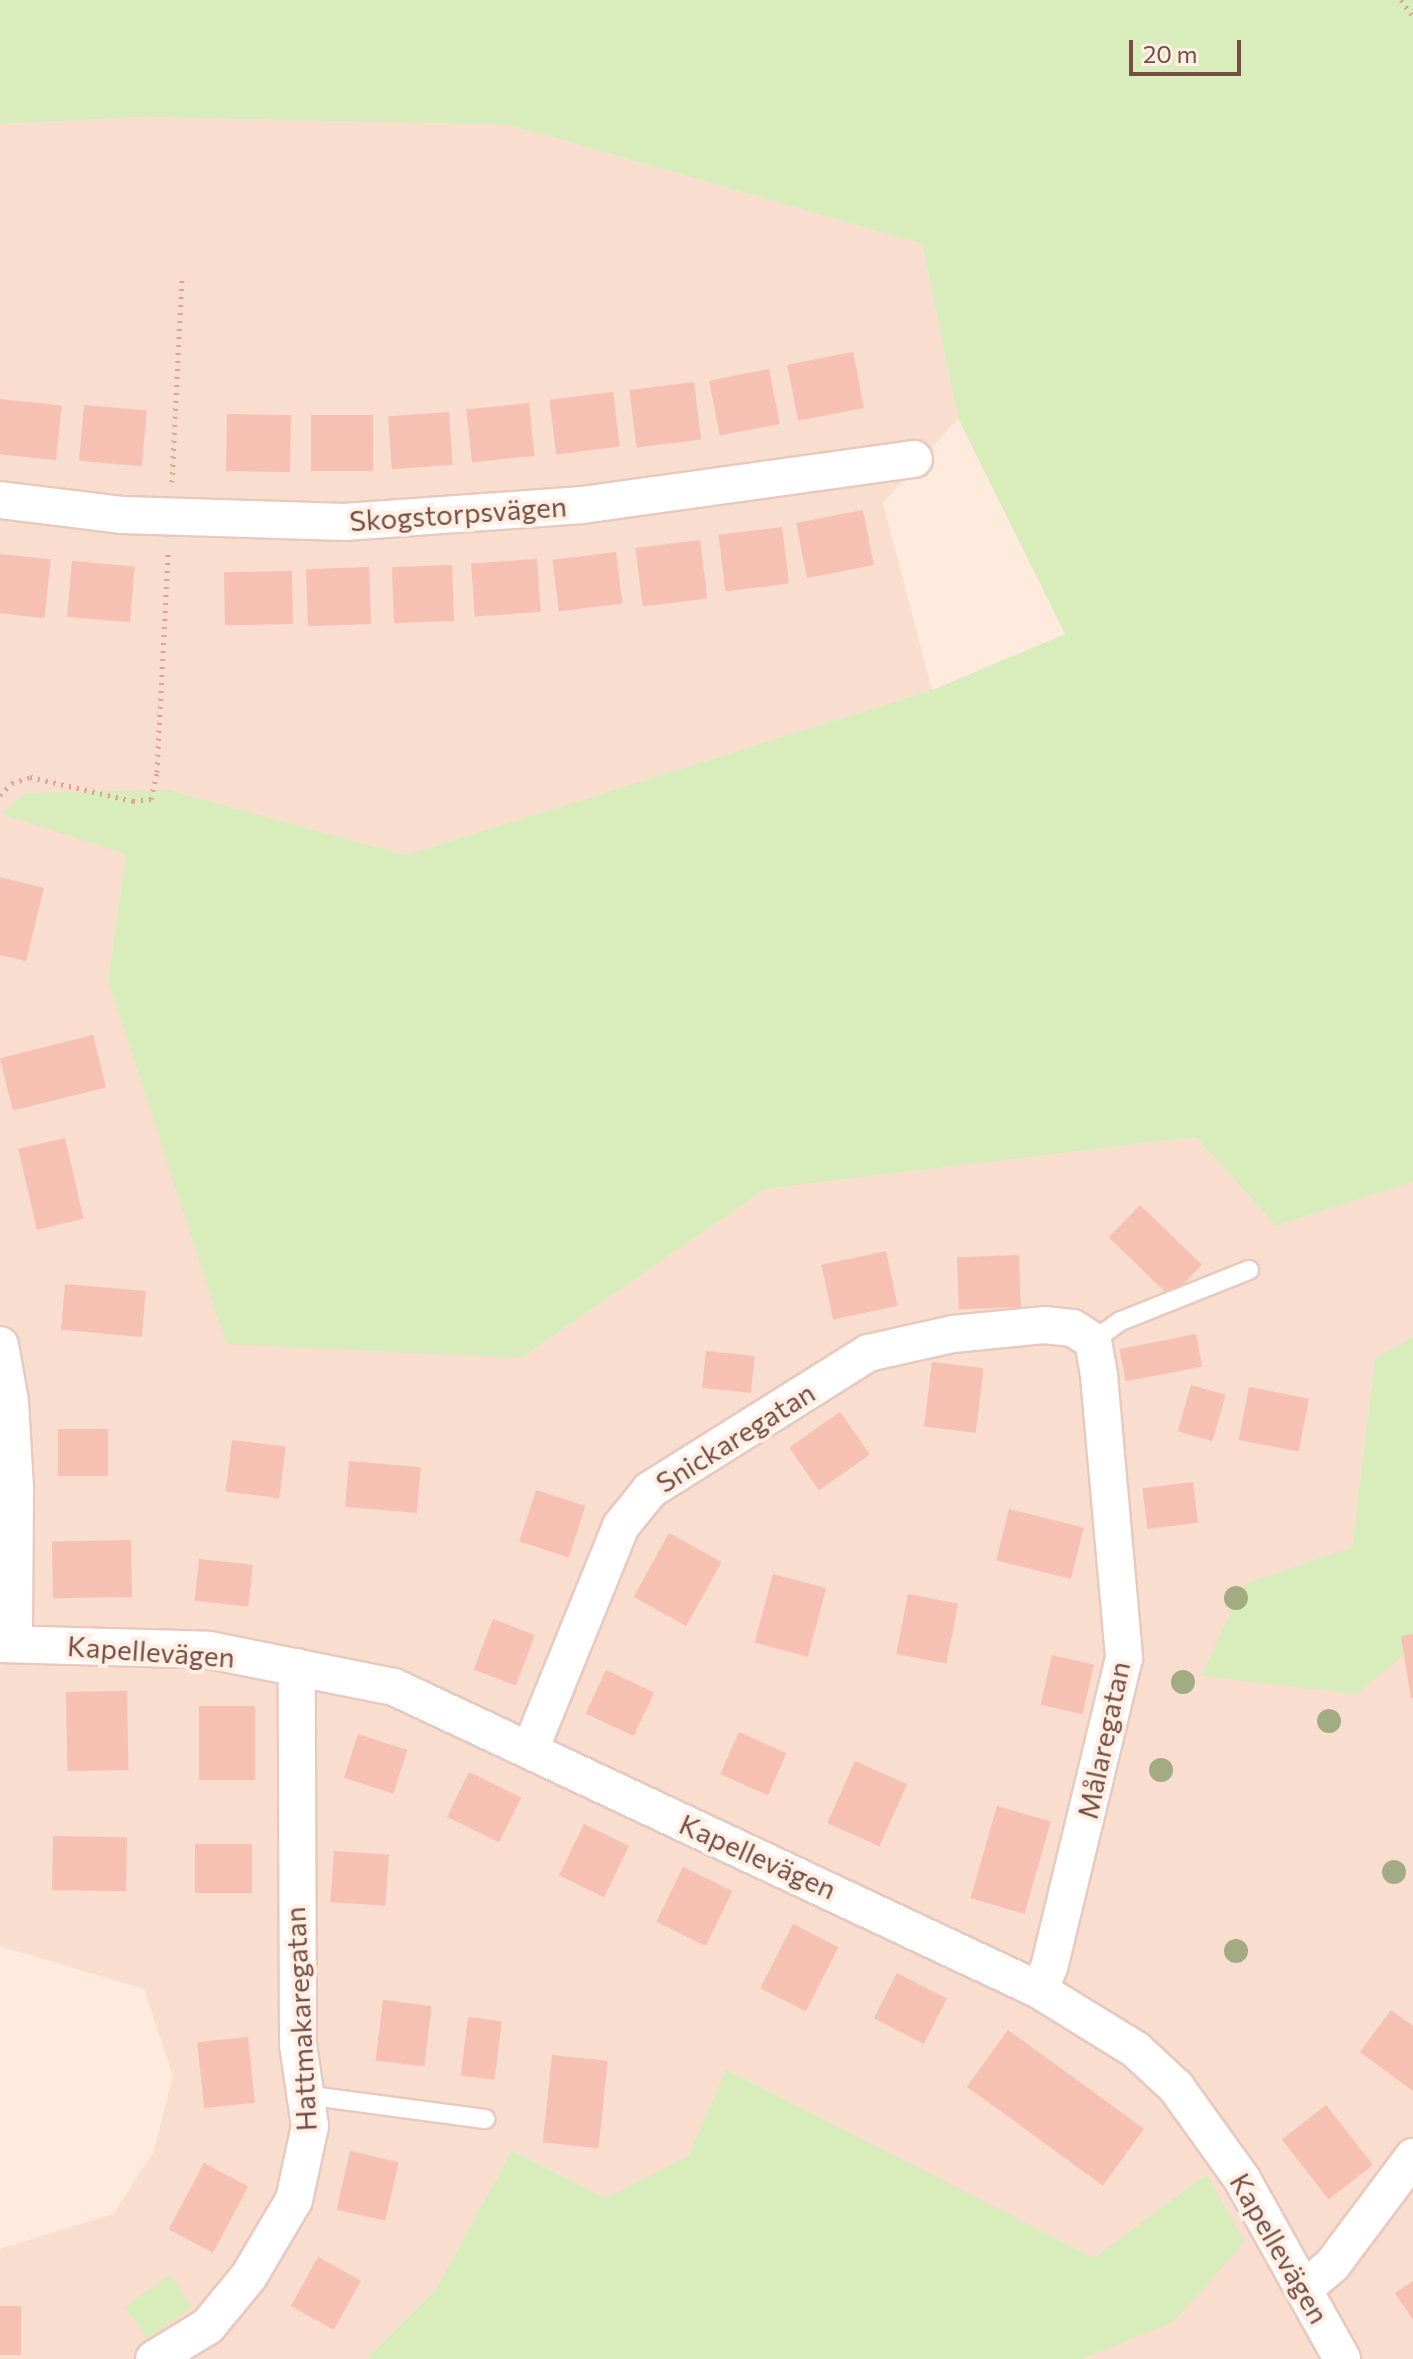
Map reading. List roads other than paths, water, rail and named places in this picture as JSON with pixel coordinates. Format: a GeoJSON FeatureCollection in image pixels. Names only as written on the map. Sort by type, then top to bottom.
{"type":"FeatureCollection","features":[{"type":"Feature","properties":{"kind":"street","name":"Skogstorpsvägen"},"geometry":{"type":"LineString","coordinates":[[0,500],[171,517],[345,522],[582,505],[914,459]]}},
{"type":"Feature","properties":{"kind":"street","name":"Snickaregatan"},"geometry":{"type":"LineString","coordinates":[[530,1750],[621,1526],[650,1490],[868,1353],[953,1334],[1044,1325],[1073,1328],[1093,1341]]}},
{"type":"Feature","properties":{"kind":"street","name":"Målaregatan"},"geometry":{"type":"LineString","coordinates":[[1039,1990],[1049,1967],[1124,1658],[1093,1341]]}},
{"type":"Feature","properties":{"kind":"street"},"geometry":{"type":"LineString","coordinates":[[0,1345],[5,1401],[7,1644]]}},
{"type":"Feature","properties":{"kind":"street","name":"Kapellevägen"},"geometry":{"type":"LineString","coordinates":[[7,1644],[209,1650],[394,1687],[1039,1990],[1136,2050],[1176,2087],[1242,2179],[1306,2287],[1342,2359]]}},
{"type":"Feature","properties":{"kind":"street","name":"Hattmakaregatan"},"geometry":{"type":"LineString","coordinates":[[154,2359],[208,2326],[249,2276],[294,2200],[310,2126],[298,2045],[294,1883],[297,1667]]}},
{"type":"Feature","properties":{"kind":"street"},"geometry":{"type":"LineString","coordinates":[[1306,2287],[1333,2264],[1413,2157]]}},
{"type":"Feature","properties":{"kind":"lane"},"geometry":{"type":"LineString","coordinates":[[1093,1341],[1121,1321],[1249,1270]]}},
{"type":"Feature","properties":{"kind":"lane"},"geometry":{"type":"LineString","coordinates":[[305,2095],[485,2119]]}}]}
